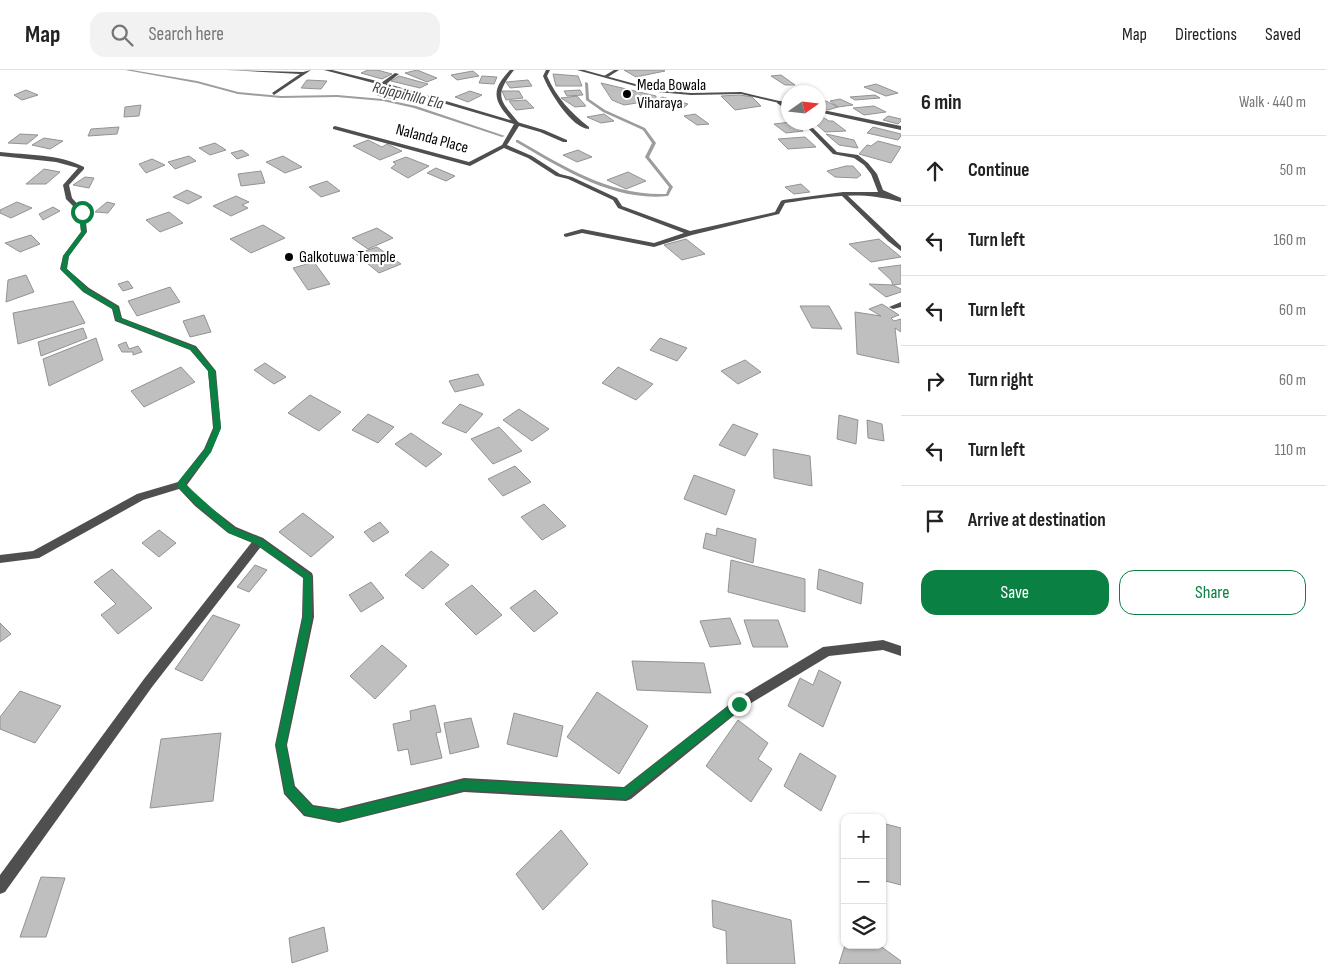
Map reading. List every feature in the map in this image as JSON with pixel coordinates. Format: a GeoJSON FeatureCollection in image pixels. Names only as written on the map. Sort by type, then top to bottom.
{"type":"FeatureCollection","features":[{"type":"Feature","properties":{"kind":"street"},"geometry":{"type":"LineString","coordinates":[[228,70],[302,73]]}},
{"type":"Feature","properties":{"kind":"street"},"geometry":{"type":"LineString","coordinates":[[274,94],[309,70]]}},
{"type":"Feature","properties":{"kind":"street","name":"Nalanda Place"},"geometry":{"type":"LineString","coordinates":[[326,70],[383,84],[542,131],[566,141]]}},
{"type":"Feature","properties":{"kind":"street"},"geometry":{"type":"LineString","coordinates":[[512,70],[503,79],[498,89],[500,103],[517,124],[504,146],[530,157],[558,175],[570,178],[615,199],[620,207],[690,233]]}},
{"type":"Feature","properties":{"kind":"street"},"geometry":{"type":"LineString","coordinates":[[548,70],[545,76],[553,96],[560,107],[587,128]]}},
{"type":"Feature","properties":{"kind":"street"},"geometry":{"type":"LineString","coordinates":[[579,70],[657,91],[691,94],[741,94],[779,102]]}},
{"type":"Feature","properties":{"kind":"street"},"geometry":{"type":"LineString","coordinates":[[606,76],[617,70]]}},
{"type":"Feature","properties":{"kind":"street"},"geometry":{"type":"LineString","coordinates":[[383,84],[398,74]]}},
{"type":"Feature","properties":{"kind":"street"},"geometry":{"type":"LineString","coordinates":[[826,112],[901,128]]}},
{"type":"Feature","properties":{"kind":"street","name":"Nalanda Place"},"geometry":{"type":"LineString","coordinates":[[335,128],[470,164],[504,146]]}},
{"type":"Feature","properties":{"kind":"street"},"geometry":{"type":"LineString","coordinates":[[812,130],[835,153],[853,155],[862,159],[880,182],[880,191],[901,200]]}},
{"type":"Feature","properties":{"kind":"street"},"geometry":{"type":"LineString","coordinates":[[0,154],[63,162],[78,165],[82,168],[66,185],[69,199],[82,212],[84,232],[66,256],[63,269],[86,290],[116,308],[118,319],[193,348],[212,371],[217,428],[208,450],[181,484],[140,497],[35,555],[0,559]]}},
{"type":"Feature","properties":{"kind":"street"},"geometry":{"type":"LineString","coordinates":[[566,235],[582,231],[654,245],[690,233],[777,213],[783,202],[843,194],[889,194]]}},
{"type":"Feature","properties":{"kind":"street"},"geometry":{"type":"LineString","coordinates":[[843,194],[901,249]]}},
{"type":"Feature","properties":{"kind":"street"},"geometry":{"type":"LineString","coordinates":[[893,307],[901,304]]}},
{"type":"Feature","properties":{"kind":"street"},"geometry":{"type":"LineString","coordinates":[[181,484],[198,503],[232,530],[259,541],[308,576],[308,617],[281,745],[289,789],[309,811],[340,816],[464,785],[626,794],[739,704],[827,651],[883,644],[901,651]]}},
{"type":"Feature","properties":{"kind":"street"},"geometry":{"type":"LineString","coordinates":[[0,887],[148,683],[259,541]]}},
{"type":"Feature","properties":{"kind":"building"},"geometry":{"type":"Polygon","coordinates":[[[368,70],[392,74],[382,79],[361,73],[368,70]]]}},
{"type":"Feature","properties":{"kind":"building"},"geometry":{"type":"Polygon","coordinates":[[[417,70],[437,78],[427,82],[405,73],[417,70]]]}},
{"type":"Feature","properties":{"kind":"building"},"geometry":{"type":"Polygon","coordinates":[[[624,70],[663,70],[665,71],[636,77],[624,70]]]}},
{"type":"Feature","properties":{"kind":"building"},"geometry":{"type":"Polygon","coordinates":[[[473,71],[479,76],[457,80],[451,75],[473,71]]]}},
{"type":"Feature","properties":{"kind":"building"},"geometry":{"type":"Polygon","coordinates":[[[553,74],[578,76],[582,86],[556,86],[553,74]]]}},
{"type":"Feature","properties":{"kind":"building"},"geometry":{"type":"Polygon","coordinates":[[[781,75],[795,85],[785,85],[771,76],[781,75]]]}},
{"type":"Feature","properties":{"kind":"building"},"geometry":{"type":"Polygon","coordinates":[[[399,76],[428,84],[420,88],[391,81],[399,76]]]}},
{"type":"Feature","properties":{"kind":"building"},"geometry":{"type":"Polygon","coordinates":[[[482,76],[497,77],[494,84],[479,83],[482,76]]]}},
{"type":"Feature","properties":{"kind":"building"},"geometry":{"type":"Polygon","coordinates":[[[307,80],[327,81],[321,89],[301,88],[307,80]]]}},
{"type":"Feature","properties":{"kind":"building"},"geometry":{"type":"Polygon","coordinates":[[[528,80],[532,86],[510,88],[506,82],[528,80]]]}},
{"type":"Feature","properties":{"kind":"building","name":"Meda Bowala Viharaya"},"geometry":{"type":"Polygon","coordinates":[[[601,83],[656,96],[656,100],[624,105],[612,100],[601,83]]]}},
{"type":"Feature","properties":{"kind":"building"},"geometry":{"type":"Polygon","coordinates":[[[876,84],[898,93],[886,96],[864,87],[876,84]]]}},
{"type":"Feature","properties":{"kind":"building"},"geometry":{"type":"Polygon","coordinates":[[[26,90],[38,95],[22,100],[14,95],[26,90]]]}},
{"type":"Feature","properties":{"kind":"building"},"geometry":{"type":"Polygon","coordinates":[[[385,90],[404,95],[396,100],[377,95],[385,90]]]}},
{"type":"Feature","properties":{"kind":"building"},"geometry":{"type":"Polygon","coordinates":[[[580,90],[583,95],[567,96],[564,91],[580,90]]]}},
{"type":"Feature","properties":{"kind":"building"},"geometry":{"type":"Polygon","coordinates":[[[470,91],[482,95],[468,102],[455,97],[470,91]]]}},
{"type":"Feature","properties":{"kind":"building"},"geometry":{"type":"Polygon","coordinates":[[[502,91],[519,91],[523,98],[506,100],[502,91]]]}},
{"type":"Feature","properties":{"kind":"building"},"geometry":{"type":"Polygon","coordinates":[[[740,95],[752,97],[761,106],[735,110],[721,96],[740,95]]]}},
{"type":"Feature","properties":{"kind":"building"},"geometry":{"type":"Polygon","coordinates":[[[875,95],[880,98],[855,100],[850,97],[875,95]]]}},
{"type":"Feature","properties":{"kind":"building"},"geometry":{"type":"Polygon","coordinates":[[[577,96],[586,106],[575,107],[561,98],[577,96]]]}},
{"type":"Feature","properties":{"kind":"building"},"geometry":{"type":"Polygon","coordinates":[[[662,97],[688,104],[682,109],[655,102],[662,97]]]}},
{"type":"Feature","properties":{"kind":"building"},"geometry":{"type":"Polygon","coordinates":[[[840,99],[853,105],[838,107],[830,101],[840,99]]]}},
{"type":"Feature","properties":{"kind":"building"},"geometry":{"type":"Polygon","coordinates":[[[526,100],[534,108],[516,110],[509,101],[526,100]]]}},
{"type":"Feature","properties":{"kind":"building"},"geometry":{"type":"Polygon","coordinates":[[[826,101],[838,107],[826,109],[826,101]]]}},
{"type":"Feature","properties":{"kind":"building"},"geometry":{"type":"Polygon","coordinates":[[[141,105],[139,116],[124,117],[125,107],[141,105]]]}},
{"type":"Feature","properties":{"kind":"building"},"geometry":{"type":"Polygon","coordinates":[[[874,106],[886,112],[864,115],[853,108],[874,106]]]}},
{"type":"Feature","properties":{"kind":"building"},"geometry":{"type":"Polygon","coordinates":[[[604,114],[614,121],[601,123],[587,117],[604,114]]]}},
{"type":"Feature","properties":{"kind":"building"},"geometry":{"type":"Polygon","coordinates":[[[695,114],[709,124],[697,125],[684,116],[695,114]]]}},
{"type":"Feature","properties":{"kind":"building"},"geometry":{"type":"Polygon","coordinates":[[[888,116],[901,119],[901,121],[898,124],[883,120],[888,116]]]}},
{"type":"Feature","properties":{"kind":"building"},"geometry":{"type":"Polygon","coordinates":[[[826,119],[833,121],[846,131],[825,132],[823,130],[826,130],[826,119]]]}},
{"type":"Feature","properties":{"kind":"building"},"geometry":{"type":"Polygon","coordinates":[[[781,123],[781,129],[774,124],[781,123]]]}},
{"type":"Feature","properties":{"kind":"building"},"geometry":{"type":"Polygon","coordinates":[[[119,127],[117,134],[88,136],[91,129],[119,127]]]}},
{"type":"Feature","properties":{"kind":"building"},"geometry":{"type":"Polygon","coordinates":[[[873,127],[901,134],[901,136],[898,140],[867,133],[873,127]]]}},
{"type":"Feature","properties":{"kind":"building"},"geometry":{"type":"Polygon","coordinates":[[[782,130],[803,131],[786,133],[782,130]]]}},
{"type":"Feature","properties":{"kind":"building"},"geometry":{"type":"Polygon","coordinates":[[[20,134],[38,135],[27,144],[8,143],[20,134]]]}},
{"type":"Feature","properties":{"kind":"building"},"geometry":{"type":"Polygon","coordinates":[[[826,134],[854,140],[858,148],[839,145],[826,134]]]}},
{"type":"Feature","properties":{"kind":"building"},"geometry":{"type":"Polygon","coordinates":[[[805,137],[816,147],[788,149],[778,139],[805,137]]]}},
{"type":"Feature","properties":{"kind":"building"},"geometry":{"type":"Polygon","coordinates":[[[44,138],[63,141],[50,149],[32,145],[44,138]]]}},
{"type":"Feature","properties":{"kind":"building"},"geometry":{"type":"Polygon","coordinates":[[[368,140],[382,147],[387,144],[402,151],[380,160],[353,146],[368,140]]]}},
{"type":"Feature","properties":{"kind":"building"},"geometry":{"type":"Polygon","coordinates":[[[878,141],[901,147],[891,163],[859,154],[867,145],[871,146],[878,141]]]}},
{"type":"Feature","properties":{"kind":"building"},"geometry":{"type":"Polygon","coordinates":[[[215,143],[226,150],[210,155],[199,148],[215,143]]]}},
{"type":"Feature","properties":{"kind":"building"},"geometry":{"type":"Polygon","coordinates":[[[242,150],[249,155],[237,159],[231,153],[242,150]]]}},
{"type":"Feature","properties":{"kind":"building"},"geometry":{"type":"Polygon","coordinates":[[[578,150],[592,157],[577,162],[563,155],[578,150]]]}},
{"type":"Feature","properties":{"kind":"building"},"geometry":{"type":"Polygon","coordinates":[[[189,156],[196,161],[175,169],[168,162],[189,156]]]}},
{"type":"Feature","properties":{"kind":"building"},"geometry":{"type":"Polygon","coordinates":[[[283,156],[302,167],[285,173],[266,162],[283,156]]]}},
{"type":"Feature","properties":{"kind":"building"},"geometry":{"type":"Polygon","coordinates":[[[406,157],[429,166],[408,178],[391,168],[396,164],[393,162],[406,157]]]}},
{"type":"Feature","properties":{"kind":"building"},"geometry":{"type":"Polygon","coordinates":[[[152,159],[165,165],[146,173],[139,164],[152,159]]]}},
{"type":"Feature","properties":{"kind":"building"},"geometry":{"type":"Polygon","coordinates":[[[853,166],[861,175],[857,178],[835,177],[827,171],[853,166]]]}},
{"type":"Feature","properties":{"kind":"building"},"geometry":{"type":"Polygon","coordinates":[[[436,168],[455,176],[446,181],[427,173],[436,168]]]}},
{"type":"Feature","properties":{"kind":"building"},"geometry":{"type":"Polygon","coordinates":[[[44,169],[60,172],[46,184],[26,184],[44,169]]]}},
{"type":"Feature","properties":{"kind":"building"},"geometry":{"type":"Polygon","coordinates":[[[261,171],[265,183],[241,186],[238,174],[261,171]]]}},
{"type":"Feature","properties":{"kind":"building"},"geometry":{"type":"Polygon","coordinates":[[[628,172],[646,181],[626,189],[607,180],[628,172]]]}},
{"type":"Feature","properties":{"kind":"building"},"geometry":{"type":"Polygon","coordinates":[[[85,177],[94,178],[89,188],[73,185],[85,177]]]}},
{"type":"Feature","properties":{"kind":"building"},"geometry":{"type":"Polygon","coordinates":[[[327,181],[340,191],[321,197],[309,187],[327,181]]]}},
{"type":"Feature","properties":{"kind":"building"},"geometry":{"type":"Polygon","coordinates":[[[801,184],[810,192],[794,194],[785,187],[801,184]]]}},
{"type":"Feature","properties":{"kind":"building"},"geometry":{"type":"Polygon","coordinates":[[[187,190],[202,197],[188,204],[173,197],[187,190]]]}},
{"type":"Feature","properties":{"kind":"building"},"geometry":{"type":"Polygon","coordinates":[[[236,196],[249,202],[242,205],[248,208],[231,216],[213,206],[236,196]]]}},
{"type":"Feature","properties":{"kind":"building"},"geometry":{"type":"Polygon","coordinates":[[[17,202],[32,208],[11,218],[0,213],[0,210],[17,202]]]}},
{"type":"Feature","properties":{"kind":"building"},"geometry":{"type":"Polygon","coordinates":[[[107,202],[115,204],[108,213],[95,212],[107,202]]]}},
{"type":"Feature","properties":{"kind":"building"},"geometry":{"type":"Polygon","coordinates":[[[53,207],[60,211],[43,220],[39,214],[53,207]]]}},
{"type":"Feature","properties":{"kind":"building"},"geometry":{"type":"Polygon","coordinates":[[[169,212],[183,223],[160,232],[146,220],[169,212]]]}},
{"type":"Feature","properties":{"kind":"building"},"geometry":{"type":"Polygon","coordinates":[[[263,225],[285,238],[251,253],[230,239],[263,225]]]}},
{"type":"Feature","properties":{"kind":"building"},"geometry":{"type":"Polygon","coordinates":[[[377,228],[393,238],[368,249],[352,238],[377,228]]]}},
{"type":"Feature","properties":{"kind":"building"},"geometry":{"type":"Polygon","coordinates":[[[31,235],[40,244],[20,252],[5,243],[31,235]]]}},
{"type":"Feature","properties":{"kind":"building"},"geometry":{"type":"Polygon","coordinates":[[[686,239],[705,254],[682,260],[664,245],[686,239]]]}},
{"type":"Feature","properties":{"kind":"building"},"geometry":{"type":"Polygon","coordinates":[[[879,239],[901,257],[871,262],[849,244],[879,239]]]}},
{"type":"Feature","properties":{"kind":"building"},"geometry":{"type":"Polygon","coordinates":[[[377,247],[401,264],[379,273],[356,254],[377,247]]]}},
{"type":"Feature","properties":{"kind":"building"},"geometry":{"type":"Polygon","coordinates":[[[314,262],[330,284],[308,290],[293,268],[314,262]]]}},
{"type":"Feature","properties":{"kind":"building"},"geometry":{"type":"Polygon","coordinates":[[[901,265],[901,284],[893,285],[891,280],[878,268],[901,265]]]}},
{"type":"Feature","properties":{"kind":"building"},"geometry":{"type":"Polygon","coordinates":[[[26,275],[34,292],[6,302],[8,280],[26,275]]]}},
{"type":"Feature","properties":{"kind":"building"},"geometry":{"type":"Polygon","coordinates":[[[128,281],[133,288],[123,291],[118,284],[128,281]]]}},
{"type":"Feature","properties":{"kind":"building"},"geometry":{"type":"Polygon","coordinates":[[[869,284],[893,285],[901,289],[901,292],[886,297],[869,284]]]}},
{"type":"Feature","properties":{"kind":"building"},"geometry":{"type":"Polygon","coordinates":[[[170,287],[180,302],[137,316],[128,301],[170,287]]]}},
{"type":"Feature","properties":{"kind":"building"},"geometry":{"type":"Polygon","coordinates":[[[73,301],[85,323],[18,344],[13,313],[73,301]]]}},
{"type":"Feature","properties":{"kind":"building"},"geometry":{"type":"Polygon","coordinates":[[[882,304],[899,315],[891,318],[894,321],[901,319],[901,332],[895,328],[899,363],[857,354],[855,312],[881,316],[869,309],[882,304]]]}},
{"type":"Feature","properties":{"kind":"building"},"geometry":{"type":"Polygon","coordinates":[[[800,306],[829,306],[842,329],[812,328],[800,306]]]}},
{"type":"Feature","properties":{"kind":"building"},"geometry":{"type":"Polygon","coordinates":[[[204,315],[211,332],[190,337],[183,321],[204,315]]]}},
{"type":"Feature","properties":{"kind":"building"},"geometry":{"type":"Polygon","coordinates":[[[83,328],[87,338],[41,356],[38,342],[83,328]]]}},
{"type":"Feature","properties":{"kind":"building"},"geometry":{"type":"Polygon","coordinates":[[[96,338],[103,360],[49,386],[43,359],[96,338]]]}},
{"type":"Feature","properties":{"kind":"building"},"geometry":{"type":"Polygon","coordinates":[[[660,338],[687,348],[677,361],[650,350],[660,338]]]}},
{"type":"Feature","properties":{"kind":"building"},"geometry":{"type":"Polygon","coordinates":[[[126,342],[129,349],[138,346],[142,352],[133,355],[133,352],[122,352],[118,345],[126,342]]]}},
{"type":"Feature","properties":{"kind":"building"},"geometry":{"type":"Polygon","coordinates":[[[745,360],[761,372],[738,384],[721,371],[745,360]]]}},
{"type":"Feature","properties":{"kind":"building"},"geometry":{"type":"Polygon","coordinates":[[[265,363],[286,377],[274,384],[254,370],[265,363]]]}},
{"type":"Feature","properties":{"kind":"building"},"geometry":{"type":"Polygon","coordinates":[[[181,367],[195,382],[144,407],[131,391],[181,367]]]}},
{"type":"Feature","properties":{"kind":"building"},"geometry":{"type":"Polygon","coordinates":[[[618,367],[653,384],[636,400],[602,383],[618,367]]]}},
{"type":"Feature","properties":{"kind":"building"},"geometry":{"type":"Polygon","coordinates":[[[478,374],[484,385],[455,392],[449,381],[478,374]]]}},
{"type":"Feature","properties":{"kind":"building"},"geometry":{"type":"Polygon","coordinates":[[[310,395],[341,412],[319,431],[288,413],[310,395]]]}},
{"type":"Feature","properties":{"kind":"building"},"geometry":{"type":"Polygon","coordinates":[[[460,404],[483,414],[466,433],[442,423],[460,404]]]}},
{"type":"Feature","properties":{"kind":"building"},"geometry":{"type":"Polygon","coordinates":[[[519,409],[549,429],[532,441],[503,420],[519,409]]]}},
{"type":"Feature","properties":{"kind":"building"},"geometry":{"type":"Polygon","coordinates":[[[368,414],[394,427],[378,443],[352,430],[368,414]]]}},
{"type":"Feature","properties":{"kind":"building"},"geometry":{"type":"Polygon","coordinates":[[[839,415],[858,420],[856,444],[837,439],[839,415]]]}},
{"type":"Feature","properties":{"kind":"building"},"geometry":{"type":"Polygon","coordinates":[[[867,420],[882,424],[884,441],[868,438],[867,420]]]}},
{"type":"Feature","properties":{"kind":"building"},"geometry":{"type":"Polygon","coordinates":[[[733,424],[758,434],[745,456],[719,445],[733,424]]]}},
{"type":"Feature","properties":{"kind":"building"},"geometry":{"type":"Polygon","coordinates":[[[499,427],[522,451],[493,464],[471,439],[499,427]]]}},
{"type":"Feature","properties":{"kind":"building"},"geometry":{"type":"Polygon","coordinates":[[[411,433],[442,454],[426,467],[395,444],[411,433]]]}},
{"type":"Feature","properties":{"kind":"building"},"geometry":{"type":"Polygon","coordinates":[[[773,449],[810,456],[812,486],[774,478],[773,449]]]}},
{"type":"Feature","properties":{"kind":"building"},"geometry":{"type":"Polygon","coordinates":[[[515,466],[531,482],[503,496],[488,479],[515,466]]]}},
{"type":"Feature","properties":{"kind":"building"},"geometry":{"type":"Polygon","coordinates":[[[694,475],[735,490],[726,515],[684,499],[694,475]]]}},
{"type":"Feature","properties":{"kind":"building"},"geometry":{"type":"Polygon","coordinates":[[[544,504],[566,526],[542,540],[521,517],[544,504]]]}},
{"type":"Feature","properties":{"kind":"building"},"geometry":{"type":"Polygon","coordinates":[[[303,513],[334,537],[311,557],[279,532],[303,513]]]}},
{"type":"Feature","properties":{"kind":"building"},"geometry":{"type":"Polygon","coordinates":[[[380,522],[389,532],[373,542],[364,532],[380,522]]]}},
{"type":"Feature","properties":{"kind":"building"},"geometry":{"type":"Polygon","coordinates":[[[717,528],[756,539],[753,563],[703,548],[706,533],[716,536],[717,528]]]}},
{"type":"Feature","properties":{"kind":"building"},"geometry":{"type":"Polygon","coordinates":[[[159,530],[176,543],[159,557],[142,543],[159,530]]]}},
{"type":"Feature","properties":{"kind":"building"},"geometry":{"type":"Polygon","coordinates":[[[431,551],[449,565],[423,589],[405,575],[431,551]]]}},
{"type":"Feature","properties":{"kind":"building"},"geometry":{"type":"Polygon","coordinates":[[[731,560],[805,579],[805,612],[728,592],[731,560]]]}},
{"type":"Feature","properties":{"kind":"building"},"geometry":{"type":"Polygon","coordinates":[[[255,565],[267,570],[249,592],[237,587],[255,565]]]}},
{"type":"Feature","properties":{"kind":"building"},"geometry":{"type":"Polygon","coordinates":[[[112,569],[152,608],[118,634],[101,615],[116,604],[94,582],[112,569]]]}},
{"type":"Feature","properties":{"kind":"building"},"geometry":{"type":"Polygon","coordinates":[[[819,569],[863,583],[861,604],[817,589],[819,569]]]}},
{"type":"Feature","properties":{"kind":"building"},"geometry":{"type":"Polygon","coordinates":[[[371,582],[384,598],[361,612],[349,595],[371,582]]]}},
{"type":"Feature","properties":{"kind":"building"},"geometry":{"type":"Polygon","coordinates":[[[472,585],[502,615],[476,635],[445,604],[472,585]]]}},
{"type":"Feature","properties":{"kind":"building"},"geometry":{"type":"Polygon","coordinates":[[[535,590],[558,613],[534,632],[510,608],[535,590]]]}},
{"type":"Feature","properties":{"kind":"building"},"geometry":{"type":"Polygon","coordinates":[[[213,615],[240,625],[202,681],[175,669],[213,615]]]}},
{"type":"Feature","properties":{"kind":"building"},"geometry":{"type":"Polygon","coordinates":[[[730,618],[741,644],[710,647],[700,621],[730,618]]]}},
{"type":"Feature","properties":{"kind":"building"},"geometry":{"type":"Polygon","coordinates":[[[744,620],[778,620],[788,647],[753,647],[744,620]]]}},
{"type":"Feature","properties":{"kind":"building"},"geometry":{"type":"Polygon","coordinates":[[[0,623],[11,634],[0,642],[0,623]]]}},
{"type":"Feature","properties":{"kind":"building"},"geometry":{"type":"Polygon","coordinates":[[[382,645],[407,666],[375,699],[350,676],[382,645]]]}},
{"type":"Feature","properties":{"kind":"building"},"geometry":{"type":"Polygon","coordinates":[[[632,661],[704,663],[711,693],[637,690],[632,661]]]}},
{"type":"Feature","properties":{"kind":"building"},"geometry":{"type":"Polygon","coordinates":[[[819,670],[841,682],[823,727],[788,706],[800,678],[813,685],[819,670]]]}},
{"type":"Feature","properties":{"kind":"building"},"geometry":{"type":"Polygon","coordinates":[[[20,691],[61,706],[35,743],[0,729],[0,717],[20,691]]]}},
{"type":"Feature","properties":{"kind":"building"},"geometry":{"type":"Polygon","coordinates":[[[597,692],[648,726],[619,774],[567,737],[597,692]]]}},
{"type":"Feature","properties":{"kind":"building"},"geometry":{"type":"Polygon","coordinates":[[[435,705],[441,732],[436,733],[442,758],[411,765],[408,749],[398,751],[393,724],[411,720],[410,711],[435,705]]]}},
{"type":"Feature","properties":{"kind":"building"},"geometry":{"type":"Polygon","coordinates":[[[514,713],[563,726],[557,757],[507,744],[514,713]]]}},
{"type":"Feature","properties":{"kind":"building"},"geometry":{"type":"Polygon","coordinates":[[[471,718],[479,747],[450,754],[444,723],[471,718]]]}},
{"type":"Feature","properties":{"kind":"building"},"geometry":{"type":"Polygon","coordinates":[[[738,720],[768,743],[758,759],[772,769],[751,802],[706,766],[738,720]]]}},
{"type":"Feature","properties":{"kind":"building"},"geometry":{"type":"Polygon","coordinates":[[[221,733],[213,801],[150,808],[161,739],[221,733]]]}},
{"type":"Feature","properties":{"kind":"building"},"geometry":{"type":"Polygon","coordinates":[[[800,753],[836,776],[821,811],[784,786],[800,753]]]}},
{"type":"Feature","properties":{"kind":"building"},"geometry":{"type":"Polygon","coordinates":[[[886,824],[901,828],[901,885],[886,881],[886,824]]]}},
{"type":"Feature","properties":{"kind":"building"},"geometry":{"type":"Polygon","coordinates":[[[561,830],[588,864],[543,910],[516,874],[561,830]]]}},
{"type":"Feature","properties":{"kind":"building"},"geometry":{"type":"Polygon","coordinates":[[[41,877],[65,878],[46,937],[20,937],[41,877]]]}},
{"type":"Feature","properties":{"kind":"building"},"geometry":{"type":"Polygon","coordinates":[[[712,900],[791,920],[795,964],[727,964],[726,931],[713,927],[712,900]]]}},
{"type":"Feature","properties":{"kind":"building"},"geometry":{"type":"Polygon","coordinates":[[[324,927],[328,951],[292,963],[289,938],[324,927]]]}},
{"type":"Feature","properties":{"kind":"building"},"geometry":{"type":"Polygon","coordinates":[[[844,949],[884,949],[901,961],[901,964],[839,964],[844,949]]]}},
{"type":"Feature","properties":{"kind":"waterway","name":"Rajapihilla Ela"},"geometry":{"type":"LineString","coordinates":[[127,70],[197,82],[238,93],[281,97],[337,96],[383,100],[415,107],[503,136]]}},
{"type":"Feature","properties":{"kind":"waterway","name":"Rajapihilla Ela"},"geometry":{"type":"LineString","coordinates":[[517,141],[589,180],[629,193],[648,196],[667,195],[671,187],[647,157],[654,143],[644,129],[604,111],[587,99],[586,83]]}},
{"type":"Feature","properties":{"kind":"place","name":"Meda Bowala Viharaya"},"geometry":{"type":"Point","coordinates":[627,94]}},
{"type":"Feature","properties":{"kind":"place","name":"Galkotuwa Temple"},"geometry":{"type":"Point","coordinates":[289,257]}},
{"type":"Feature","properties":{"kind":"route"},"geometry":{"type":"LineString","coordinates":[[82,212],[84,232],[66,256],[63,269],[86,290],[116,308],[118,319],[193,348],[212,371],[217,428],[208,450],[181,484],[198,503],[232,530],[259,541],[308,576],[308,617],[281,745],[289,789],[309,811],[340,816],[464,785],[626,794],[739,704]]}}]}
